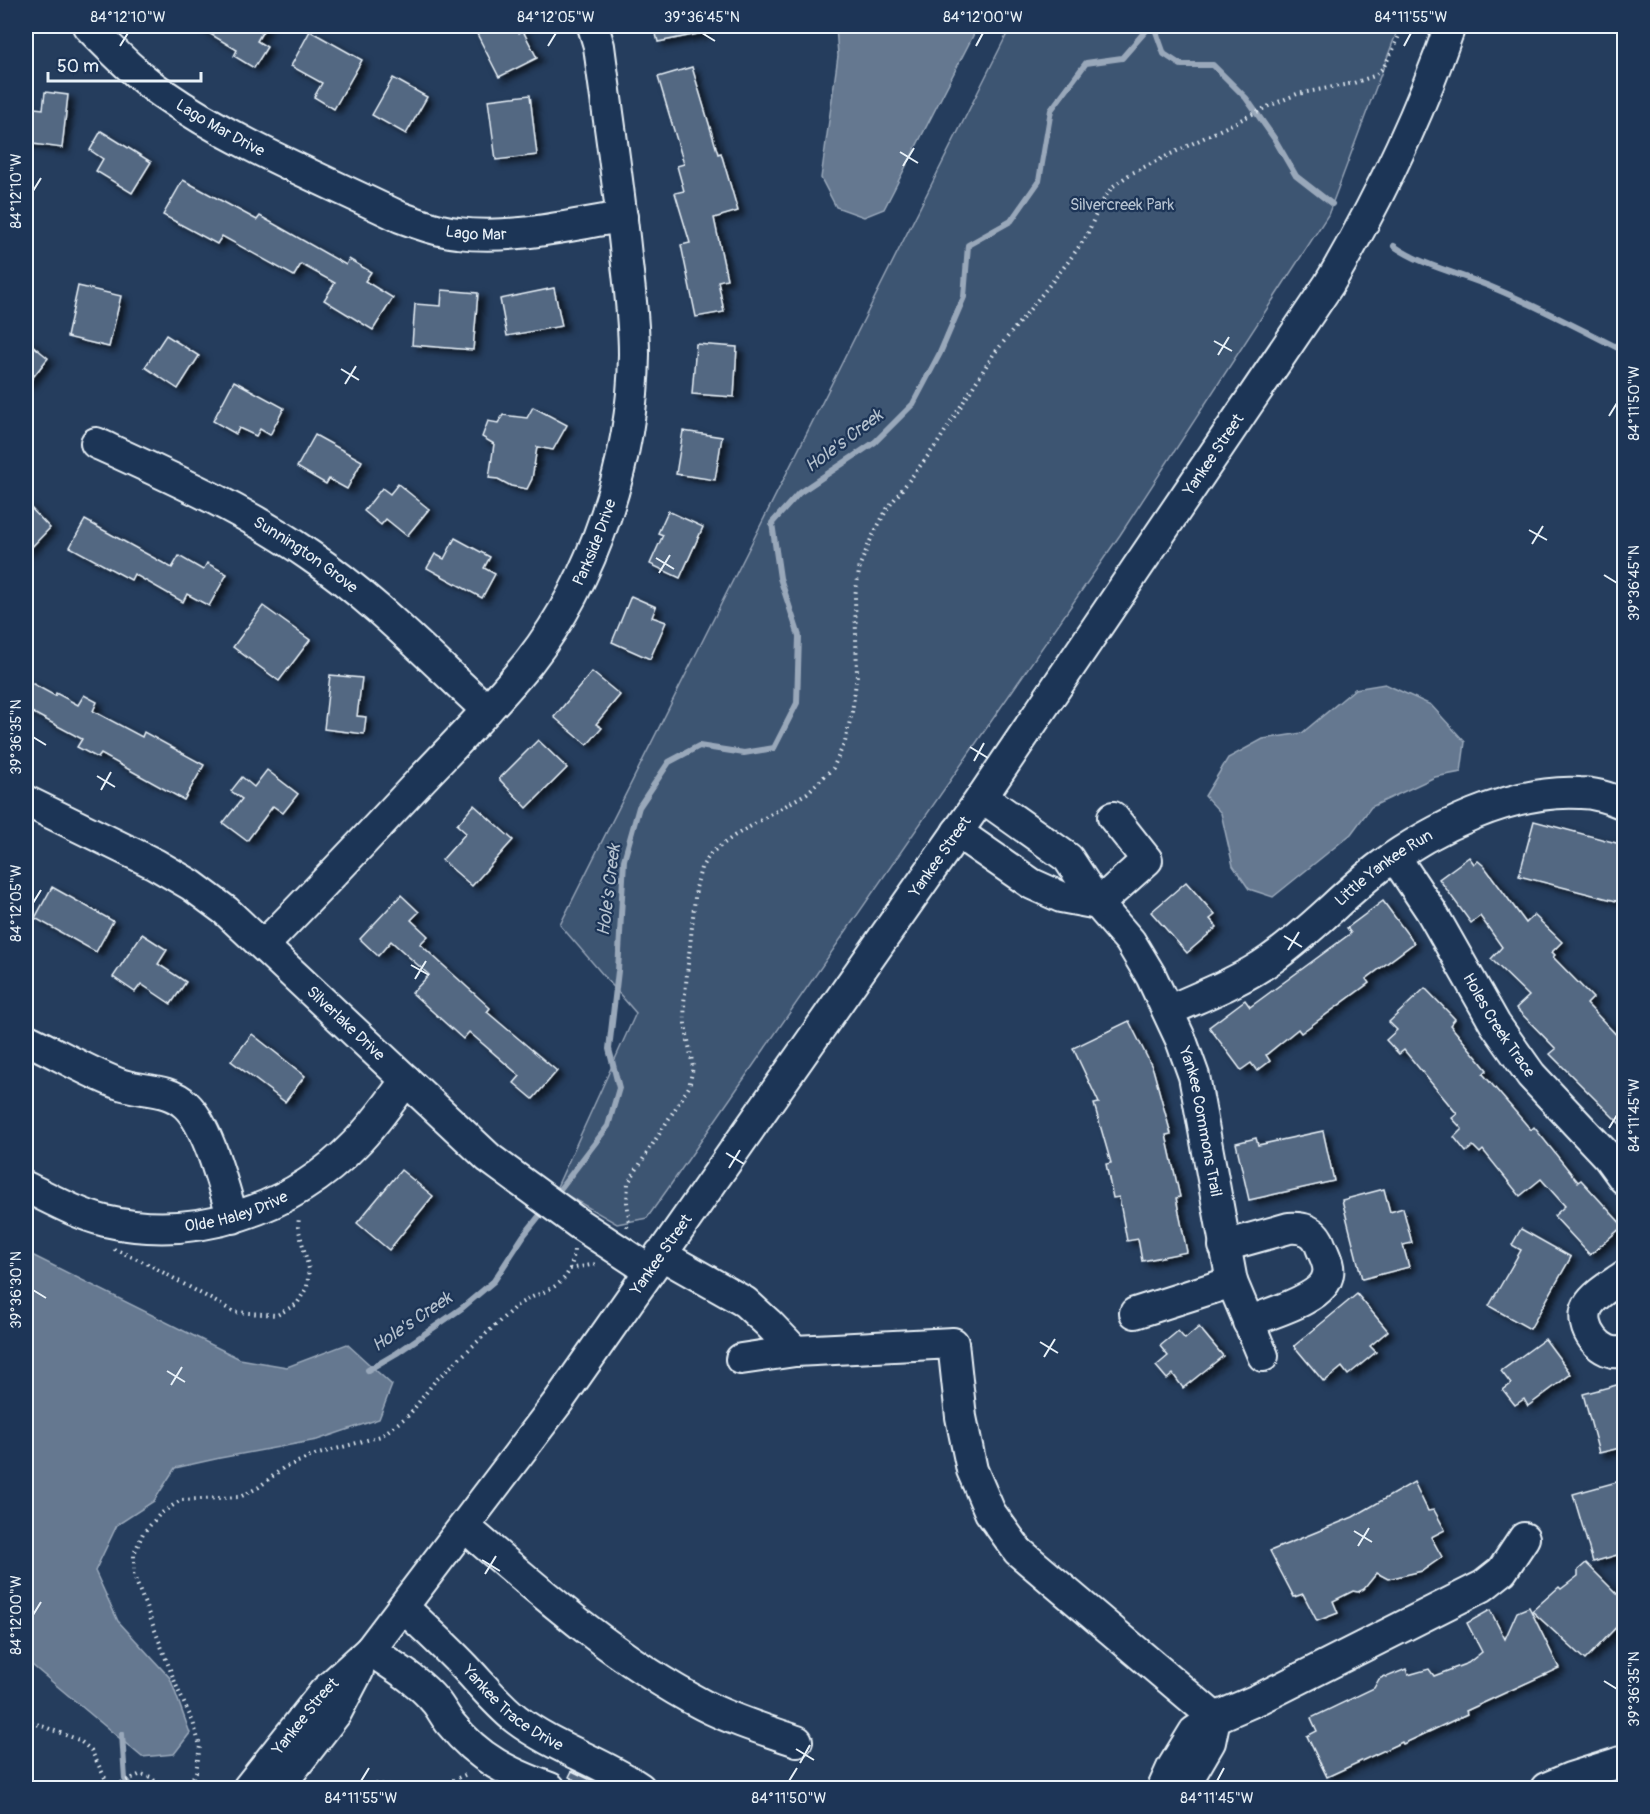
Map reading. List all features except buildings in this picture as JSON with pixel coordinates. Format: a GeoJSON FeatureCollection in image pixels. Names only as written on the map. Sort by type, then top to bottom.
{"type":"FeatureCollection","features":[{"type":"Feature","properties":{"kind":"street","name":"Lago Mar Drive"},"geometry":{"type":"LineString","coordinates":[[88,26],[160,92],[198,117],[338,187]]}},
{"type":"Feature","properties":{"kind":"street","name":"Parkside Drive"},"geometry":{"type":"LineString","coordinates":[[264,945],[529,662],[552,628],[592,551],[608,512],[629,417],[634,356],[633,321],[622,217],[599,46],[593,26]]}},
{"type":"Feature","properties":{"kind":"street","name":"Yankee Street"},"geometry":{"type":"LineString","coordinates":[[278,1788],[336,1713],[370,1650],[558,1402],[982,797],[1335,274],[1357,236],[1401,148],[1420,106],[1450,26]]}},
{"type":"Feature","properties":{"kind":"street","name":"Lago Mar"},"geometry":{"type":"LineString","coordinates":[[338,187],[400,217],[428,227],[458,233],[487,235],[517,233],[622,217]]}},
{"type":"Feature","properties":{"kind":"street","name":"Sunnington Grove"},"geometry":{"type":"LineString","coordinates":[[96,443],[252,519],[310,555],[375,606],[486,710]]}},
{"type":"Feature","properties":{"kind":"street","name":"Little Yankee Run"},"geometry":{"type":"LineString","coordinates":[[1168,1011],[1245,976],[1271,959],[1348,893],[1395,857],[1453,823],[1488,809],[1563,793],[1607,797],[1624,804]]}},
{"type":"Feature","properties":{"kind":"street","name":"Yankee Commons Trail"},"geometry":{"type":"LineString","coordinates":[[982,797],[1068,858],[1098,904],[1130,941],[1152,976],[1181,1040],[1194,1076],[1232,1282],[1263,1356]]}},
{"type":"Feature","properties":{"kind":"street","name":"Silverlake Drive"},"geometry":{"type":"LineString","coordinates":[[26,801],[155,864],[191,885],[226,911],[489,1158],[532,1190],[574,1232],[654,1262],[745,1302],[795,1351]]}},
{"type":"Feature","properties":{"kind":"street"},"geometry":{"type":"LineString","coordinates":[[957,832],[1032,884],[1061,897],[1098,904],[1148,860],[1113,817]]}},
{"type":"Feature","properties":{"kind":"street","name":"Holes Creek Trace"},"geometry":{"type":"LineString","coordinates":[[1395,857],[1431,911],[1494,1024],[1537,1082],[1608,1157],[1624,1179]]}},
{"type":"Feature","properties":{"kind":"street"},"geometry":{"type":"LineString","coordinates":[[26,1039],[117,1083],[143,1090],[159,1091],[173,1096],[186,1105],[208,1141],[233,1218]]}},
{"type":"Feature","properties":{"kind":"street","name":"Olde Haley Drive"},"geometry":{"type":"LineString","coordinates":[[26,1187],[75,1211],[133,1226],[163,1228],[205,1225],[233,1218],[263,1208],[302,1187],[330,1167],[378,1118],[406,1080]]}},
{"type":"Feature","properties":{"kind":"street"},"geometry":{"type":"LineString","coordinates":[[1224,1246],[1299,1227],[1314,1235],[1320,1243],[1328,1266],[1328,1275],[1318,1292],[1248,1322]]}},
{"type":"Feature","properties":{"kind":"street"},"geometry":{"type":"LineString","coordinates":[[1624,1276],[1589,1305],[1584,1317],[1588,1329],[1598,1343],[1608,1351],[1622,1353],[1624,1351]]}},
{"type":"Feature","properties":{"kind":"street"},"geometry":{"type":"LineString","coordinates":[[1135,1313],[1232,1282]]}},
{"type":"Feature","properties":{"kind":"street"},"geometry":{"type":"LineString","coordinates":[[741,1359],[795,1351],[953,1343],[961,1417],[972,1470],[990,1512],[1018,1551],[1215,1718]]}},
{"type":"Feature","properties":{"kind":"street"},"geometry":{"type":"LineString","coordinates":[[465,1527],[581,1624],[654,1677],[713,1710],[796,1740]]}},
{"type":"Feature","properties":{"kind":"street"},"geometry":{"type":"LineString","coordinates":[[1163,1788],[1172,1768],[1194,1732],[1215,1718],[1270,1694],[1483,1586],[1502,1571],[1524,1538]]}},
{"type":"Feature","properties":{"kind":"street","name":"Yankee Trace Drive"},"geometry":{"type":"LineString","coordinates":[[403,1607],[463,1665],[496,1701],[517,1719],[543,1736],[620,1774],[640,1788]]}},
{"type":"Feature","properties":{"kind":"street","name":"Yankee Street"},"geometry":{"type":"LineString","coordinates":[[248,1788],[324,1692],[370,1650]]}},
{"type":"Feature","properties":{"kind":"street"},"geometry":{"type":"LineString","coordinates":[[370,1650],[412,1680],[435,1700],[474,1750],[517,1777],[550,1788]]}},
{"type":"Feature","properties":{"kind":"street"},"geometry":{"type":"LineString","coordinates":[[1183,1788],[1210,1742],[1215,1718]]}},
{"type":"Feature","properties":{"kind":"street"},"geometry":{"type":"LineString","coordinates":[[1546,1788],[1624,1761]]}},
{"type":"Feature","properties":{"kind":"path"},"geometry":{"type":"LineString","coordinates":[[570,1269],[585,1268],[600,1263],[628,1226],[628,1183],[689,1087],[693,1067],[685,1024],[684,1003],[696,888],[701,868],[711,853],[734,836],[807,793],[832,768],[845,742],[857,675],[855,596],[860,565],[887,509],[937,444],[993,355],[1086,237],[1100,205],[1112,187],[1130,174],[1269,105],[1297,94],[1354,83],[1374,76],[1383,68],[1404,26]]}},
{"type":"Feature","properties":{"kind":"path"},"geometry":{"type":"LineString","coordinates":[[187,1788],[196,1772],[200,1746],[193,1722],[178,1690],[134,1576],[134,1554],[143,1533],[160,1514],[181,1500],[240,1497],[259,1487],[283,1468],[315,1455],[381,1436],[409,1415],[435,1381],[516,1306],[526,1299],[557,1286],[568,1275],[573,1262],[574,1232]]}},
{"type":"Feature","properties":{"kind":"path"},"geometry":{"type":"LineString","coordinates":[[26,1720],[79,1740],[91,1750],[110,1788],[141,1774],[152,1778],[161,1788]]}},
{"type":"Feature","properties":{"kind":"path"},"geometry":{"type":"LineString","coordinates":[[340,1788],[370,1784],[428,1787],[448,1783],[473,1772]]}},
{"type":"Feature","properties":{"kind":"green space","name":"Silvercreek Park"},"geometry":{"type":"Polygon","coordinates":[[[1011,26],[1399,26],[1328,215],[1120,535],[647,1218],[617,1224],[556,1189],[636,1013],[560,925],[1011,26]]]}},
{"type":"Feature","properties":{"kind":"shaded area"},"geometry":{"type":"Polygon","coordinates":[[[836,26],[978,26],[884,209],[864,217],[836,207],[821,178],[838,56],[836,26]]]}},
{"type":"Feature","properties":{"kind":"shaded area"},"geometry":{"type":"Polygon","coordinates":[[[1385,684],[1431,705],[1465,742],[1461,772],[1435,777],[1371,807],[1351,834],[1273,897],[1249,889],[1233,866],[1221,813],[1205,796],[1228,758],[1263,739],[1302,733],[1355,689],[1385,684]]]}},
{"type":"Feature","properties":{"kind":"shaded area"},"geometry":{"type":"Polygon","coordinates":[[[26,1252],[240,1359],[287,1367],[347,1344],[392,1385],[379,1419],[317,1440],[175,1468],[154,1501],[117,1525],[95,1571],[118,1621],[170,1678],[190,1733],[174,1754],[142,1757],[32,1665],[26,1656],[26,1252]]]}},
{"type":"Feature","properties":{"kind":"waterway","name":"Hole's Creek"},"geometry":{"type":"LineString","coordinates":[[554,1197],[608,1126],[619,1088],[609,1049],[618,971],[624,860],[639,807],[669,762],[699,746],[744,753],[774,748],[797,703],[799,636],[780,578],[772,523],[799,493],[875,442],[913,404],[940,353],[964,297],[968,245],[1011,221],[1039,181],[1051,110],[1086,63],[1122,58],[1150,26]]}},
{"type":"Feature","properties":{"kind":"waterway"},"geometry":{"type":"LineString","coordinates":[[1154,26],[1164,54],[1181,65],[1213,65],[1246,98],[1274,138],[1296,176],[1332,204]]}},
{"type":"Feature","properties":{"kind":"waterway"},"geometry":{"type":"LineString","coordinates":[[1394,246],[1430,265],[1512,296],[1624,351]]}},
{"type":"Feature","properties":{"kind":"waterway","name":"Hole's Creek"},"geometry":{"type":"LineString","coordinates":[[368,1370],[462,1308],[494,1281],[524,1235],[544,1210]]}},
{"type":"Feature","properties":{"kind":"waterway"},"geometry":{"type":"LineString","coordinates":[[122,1734],[125,1779],[131,1788]]}}]}
